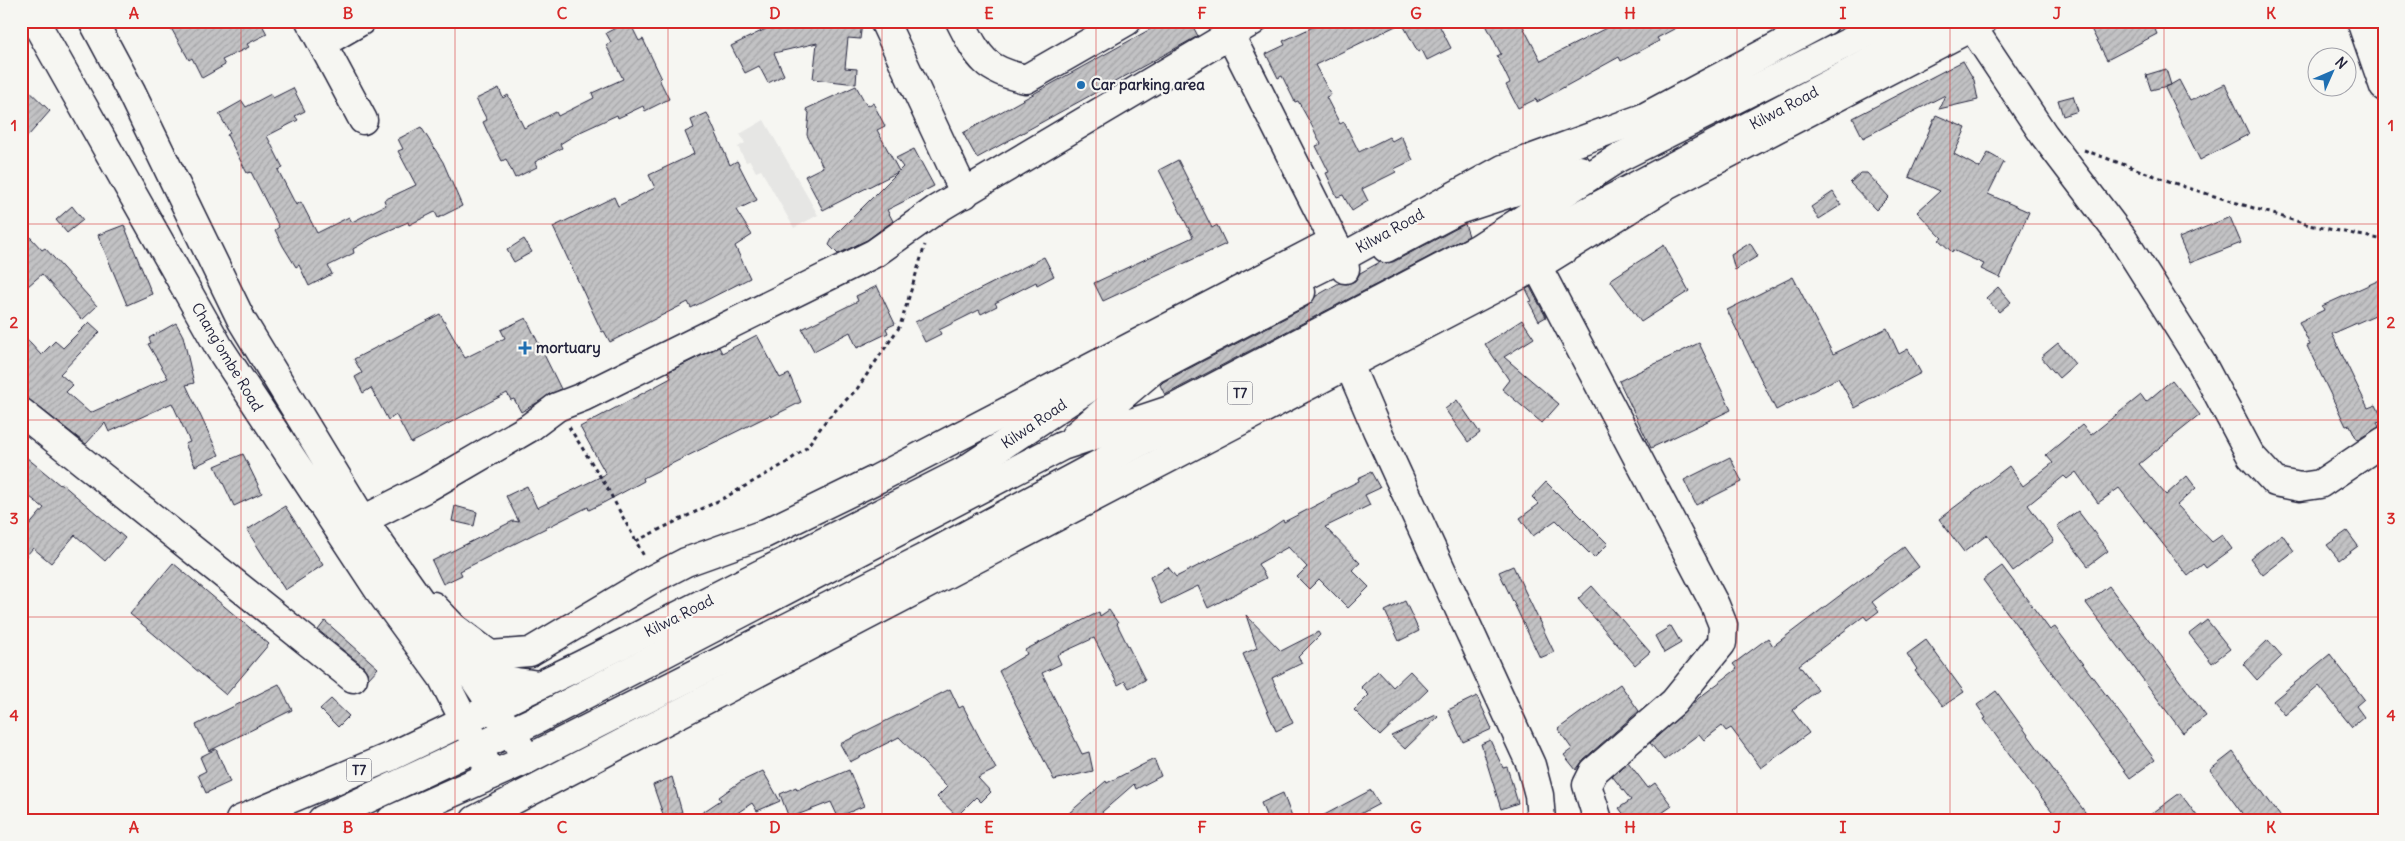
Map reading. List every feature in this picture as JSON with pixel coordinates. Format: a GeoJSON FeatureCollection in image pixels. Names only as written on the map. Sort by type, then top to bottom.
{"type":"FeatureCollection","features":[{"type":"Feature","properties":{"kind":"main road","name":"Chang'ombe Road"},"geometry":{"type":"LineString","coordinates":[[35,21],[220,348],[378,589],[442,677],[492,775]]}},
{"type":"Feature","properties":{"kind":"main road","name":"Chang'ombe Road"},"geometry":{"type":"LineString","coordinates":[[93,21],[131,92],[242,321],[363,520],[455,650],[528,759]]}},
{"type":"Feature","properties":{"kind":"main road"},"geometry":{"type":"LineString","coordinates":[[361,21],[316,32],[363,120]]}},
{"type":"Feature","properties":{"kind":"main road"},"geometry":{"type":"LineString","coordinates":[[884,21],[965,194]]}},
{"type":"Feature","properties":{"kind":"main road"},"geometry":{"type":"LineString","coordinates":[[960,21],[972,45],[987,65],[1003,74],[1026,79],[1127,21]]}},
{"type":"Feature","properties":{"kind":"main road"},"geometry":{"type":"LineString","coordinates":[[363,520],[426,488],[530,428],[557,407],[583,397],[875,253],[937,209],[965,194],[1226,28],[1253,21]]}},
{"type":"Feature","properties":{"kind":"main road","name":"Kilwa Road"},"geometry":{"type":"LineString","coordinates":[[240,820],[426,740],[494,708],[964,471],[1111,373],[1341,256],[1503,169],[1643,118],[1825,21]]}},
{"type":"Feature","properties":{"kind":"main road"},"geometry":{"type":"LineString","coordinates":[[322,820],[510,732],[1062,446],[1173,409],[1477,248],[1618,158],[1891,21]]}},
{"type":"Feature","properties":{"kind":"main road"},"geometry":{"type":"LineString","coordinates":[[2361,21],[2384,87]]}},
{"type":"Feature","properties":{"kind":"main road"},"geometry":{"type":"LineString","coordinates":[[1967,23],[2044,135],[2123,239],[2202,364],[2251,456],[2275,482],[2300,486],[2320,484],[2384,441]]}},
{"type":"Feature","properties":{"kind":"main road","name":"Kilwa Road"},"geometry":{"type":"LineString","coordinates":[[391,820],[528,759],[924,558],[1142,441],[1344,354],[1514,255],[1532,254],[1967,23]]}},
{"type":"Feature","properties":{"kind":"main road"},"geometry":{"type":"LineString","coordinates":[[1226,28],[1341,256]]}},
{"type":"Feature","properties":{"kind":"main road"},"geometry":{"type":"LineString","coordinates":[[415,593],[438,610],[464,636],[490,655],[511,655],[530,652],[686,562],[764,534],[1341,256],[1458,210],[1618,158]]}},
{"type":"Feature","properties":{"kind":"main road"},"geometry":{"type":"LineString","coordinates":[[1532,254],[1715,605],[1723,625],[1722,643],[1674,702],[1594,771],[1587,785],[1598,820]]}},
{"type":"Feature","properties":{"kind":"main road"},"geometry":{"type":"LineString","coordinates":[[1062,446],[1154,369],[1341,256]]}},
{"type":"Feature","properties":{"kind":"main road"},"geometry":{"type":"LineString","coordinates":[[475,820],[1344,354],[1528,758],[1539,795],[1541,820]]}},
{"type":"Feature","properties":{"kind":"main road"},"geometry":{"type":"LineString","coordinates":[[21,412],[354,678]]}},
{"type":"Feature","properties":{"kind":"main road","name":"Chang'ombe Road"},"geometry":{"type":"LineString","coordinates":[[455,650],[485,674],[498,679],[538,685]]}},
{"type":"Feature","properties":{"kind":"main road"},"geometry":{"type":"LineString","coordinates":[[426,740],[440,718],[442,677]]}},
{"type":"Feature","properties":{"kind":"path"},"geometry":{"type":"LineString","coordinates":[[2079,148],[2185,187],[2309,225],[2384,240]]}},
{"type":"Feature","properties":{"kind":"path"},"geometry":{"type":"LineString","coordinates":[[636,540],[724,498],[786,463],[806,448],[827,418],[857,389],[900,326],[926,244]]}},
{"type":"Feature","properties":{"kind":"path"},"geometry":{"type":"LineString","coordinates":[[557,407],[605,484],[644,556],[659,576]]}},
{"type":"Feature","properties":{"kind":"shaded area"},"geometry":{"type":"Polygon","coordinates":[[[764,120],[818,215],[794,228],[761,170],[756,172],[750,161],[746,162],[738,147],[745,143],[740,134],[764,120]]]}},
{"type":"Feature","properties":{"kind":"building"},"geometry":{"type":"Polygon","coordinates":[[[167,21],[260,21],[267,34],[247,44],[249,47],[222,60],[225,65],[202,78],[192,58],[189,60],[167,21]]]}},
{"type":"Feature","properties":{"kind":"building"},"geometry":{"type":"Polygon","coordinates":[[[629,21],[639,41],[643,39],[669,99],[645,111],[643,106],[618,118],[617,115],[578,133],[560,144],[562,148],[535,162],[537,167],[515,178],[506,159],[502,161],[488,133],[483,122],[487,120],[476,99],[499,88],[503,98],[508,95],[524,128],[556,112],[558,116],[594,98],[592,93],[623,79],[606,45],[611,42],[606,33],[629,21]]]}},
{"type":"Feature","properties":{"kind":"building"},"geometry":{"type":"Polygon","coordinates":[[[782,21],[862,23],[860,39],[848,38],[845,68],[857,69],[856,84],[813,79],[817,43],[774,53],[784,75],[768,83],[759,66],[745,73],[731,46],[782,21]]]}},
{"type":"Feature","properties":{"kind":"building","name":"Car parking area"},"geometry":{"type":"Polygon","coordinates":[[[1165,21],[1190,21],[1198,36],[977,158],[963,133],[1165,21]]]}},
{"type":"Feature","properties":{"kind":"building"},"geometry":{"type":"Polygon","coordinates":[[[1326,21],[1437,21],[1451,48],[1427,60],[1422,50],[1418,52],[1402,23],[1315,65],[1331,95],[1326,97],[1340,124],[1344,122],[1359,152],[1389,137],[1392,141],[1401,136],[1413,160],[1394,169],[1396,172],[1362,189],[1368,201],[1352,211],[1343,195],[1337,197],[1326,173],[1329,172],[1316,146],[1321,144],[1298,101],[1295,102],[1282,76],[1278,78],[1266,54],[1285,45],[1283,41],[1326,21]]]}},
{"type":"Feature","properties":{"kind":"building"},"geometry":{"type":"Polygon","coordinates":[[[1484,21],[1520,21],[1541,61],[1620,21],[1689,21],[1657,38],[1659,41],[1621,61],[1619,57],[1537,102],[1536,99],[1518,108],[1506,85],[1510,83],[1497,56],[1501,54],[1484,21]]]}},
{"type":"Feature","properties":{"kind":"building"},"geometry":{"type":"Polygon","coordinates":[[[2087,21],[2151,21],[2157,34],[2107,60],[2087,21]]]}},
{"type":"Feature","properties":{"kind":"building"},"geometry":{"type":"Polygon","coordinates":[[[1963,61],[1974,80],[1978,100],[1939,109],[1945,95],[1863,138],[1853,118],[1963,61]]]}},
{"type":"Feature","properties":{"kind":"building"},"geometry":{"type":"Polygon","coordinates":[[[2166,69],[2171,85],[2151,90],[2146,75],[2166,69]]]}},
{"type":"Feature","properties":{"kind":"building"},"geometry":{"type":"Polygon","coordinates":[[[2179,80],[2190,101],[2225,84],[2249,134],[2200,160],[2165,88],[2179,80]]]}},
{"type":"Feature","properties":{"kind":"building"},"geometry":{"type":"Polygon","coordinates":[[[21,83],[50,111],[21,144],[21,83]]]}},
{"type":"Feature","properties":{"kind":"building"},"geometry":{"type":"Polygon","coordinates":[[[856,86],[867,106],[873,103],[885,126],[877,130],[899,171],[903,167],[896,158],[914,149],[934,186],[887,210],[893,221],[867,240],[838,254],[829,245],[833,237],[898,172],[823,210],[805,176],[823,167],[807,135],[809,113],[806,109],[856,86]]]}},
{"type":"Feature","properties":{"kind":"building"},"geometry":{"type":"Polygon","coordinates":[[[293,88],[305,111],[295,116],[298,120],[267,136],[283,168],[278,170],[296,205],[301,202],[317,233],[349,217],[352,222],[386,205],[384,200],[416,185],[398,151],[403,149],[398,139],[421,127],[443,162],[462,206],[438,218],[435,212],[409,225],[408,222],[372,238],[353,249],[354,253],[328,266],[332,274],[309,286],[299,265],[296,267],[283,246],[275,230],[279,227],[251,172],[247,173],[227,135],[230,133],[219,114],[242,101],[246,107],[271,94],[273,98],[293,88]]]}},
{"type":"Feature","properties":{"kind":"building"},"geometry":{"type":"Polygon","coordinates":[[[2073,96],[2078,111],[2063,116],[2058,100],[2073,96]]]}},
{"type":"Feature","properties":{"kind":"building"},"geometry":{"type":"Polygon","coordinates":[[[707,113],[730,165],[737,161],[757,200],[736,210],[752,235],[735,246],[750,278],[691,308],[688,302],[610,342],[604,331],[602,332],[553,227],[614,197],[618,206],[655,188],[649,175],[694,154],[685,132],[694,128],[691,120],[707,113]]]}},
{"type":"Feature","properties":{"kind":"building"},"geometry":{"type":"Polygon","coordinates":[[[1936,115],[1966,128],[1954,154],[1980,168],[1988,153],[2004,162],[1988,194],[2029,212],[2000,278],[1981,269],[1984,264],[1953,250],[1952,252],[1939,240],[1942,238],[1917,212],[1940,191],[1909,177],[1936,115]]]}},
{"type":"Feature","properties":{"kind":"building"},"geometry":{"type":"Polygon","coordinates":[[[1178,160],[1212,228],[1217,225],[1226,244],[1103,301],[1094,283],[1193,237],[1159,170],[1178,160]]]}},
{"type":"Feature","properties":{"kind":"building"},"geometry":{"type":"Polygon","coordinates":[[[1861,173],[1867,173],[1889,197],[1876,210],[1850,183],[1861,173]]]}},
{"type":"Feature","properties":{"kind":"building"},"geometry":{"type":"Polygon","coordinates":[[[1833,192],[1841,205],[1819,219],[1811,207],[1833,192]]]}},
{"type":"Feature","properties":{"kind":"building"},"geometry":{"type":"Polygon","coordinates":[[[72,206],[83,220],[67,233],[56,220],[72,206]]]}},
{"type":"Feature","properties":{"kind":"building"},"geometry":{"type":"Polygon","coordinates":[[[2230,217],[2241,243],[2190,263],[2179,238],[2230,217]]]}},
{"type":"Feature","properties":{"kind":"building"},"geometry":{"type":"Polygon","coordinates":[[[1465,224],[1469,236],[1165,395],[1160,385],[1163,382],[1308,306],[1316,296],[1339,283],[1347,284],[1355,281],[1360,273],[1380,262],[1393,262],[1465,224]]]}},
{"type":"Feature","properties":{"kind":"building"},"geometry":{"type":"Polygon","coordinates":[[[124,225],[152,294],[127,305],[98,235],[124,225]]]}},
{"type":"Feature","properties":{"kind":"building"},"geometry":{"type":"Polygon","coordinates":[[[21,227],[42,250],[45,248],[97,306],[82,320],[42,274],[21,292],[21,227]]]}},
{"type":"Feature","properties":{"kind":"building"},"geometry":{"type":"Polygon","coordinates":[[[524,239],[532,252],[514,262],[507,250],[524,239]]]}},
{"type":"Feature","properties":{"kind":"building"},"geometry":{"type":"Polygon","coordinates":[[[1750,243],[1758,256],[1735,270],[1731,255],[1750,243]]]}},
{"type":"Feature","properties":{"kind":"building"},"geometry":{"type":"Polygon","coordinates":[[[1664,245],[1689,291],[1641,322],[1610,280],[1664,245]]]}},
{"type":"Feature","properties":{"kind":"building"},"geometry":{"type":"Polygon","coordinates":[[[1044,257],[1054,276],[1037,285],[1036,282],[995,303],[997,306],[981,314],[979,310],[939,330],[941,334],[925,342],[915,322],[1044,257]]]}},
{"type":"Feature","properties":{"kind":"building"},"geometry":{"type":"Polygon","coordinates":[[[1793,277],[1833,354],[1887,328],[1899,354],[1908,349],[1921,373],[1855,408],[1838,378],[1776,410],[1727,310],[1793,277]]]}},
{"type":"Feature","properties":{"kind":"building"},"geometry":{"type":"Polygon","coordinates":[[[2384,278],[2384,311],[2332,334],[2368,408],[2376,405],[2383,420],[2377,422],[2379,427],[2357,440],[2350,425],[2346,426],[2307,346],[2310,345],[2299,322],[2324,310],[2322,306],[2384,278]]]}},
{"type":"Feature","properties":{"kind":"building"},"geometry":{"type":"Polygon","coordinates":[[[877,286],[895,324],[886,328],[888,333],[857,348],[850,332],[814,351],[802,329],[858,301],[856,296],[877,286]]]}},
{"type":"Feature","properties":{"kind":"building"},"geometry":{"type":"Polygon","coordinates":[[[1530,287],[1546,317],[1539,321],[1529,302],[1532,301],[1526,289],[1530,287]]]}},
{"type":"Feature","properties":{"kind":"building"},"geometry":{"type":"Polygon","coordinates":[[[1998,287],[2011,302],[1999,312],[1986,298],[1998,287]]]}},
{"type":"Feature","properties":{"kind":"building"},"geometry":{"type":"Polygon","coordinates":[[[440,314],[465,358],[505,338],[501,330],[526,318],[561,389],[521,412],[514,399],[511,400],[507,393],[411,443],[396,415],[388,420],[371,388],[363,393],[355,377],[362,373],[354,359],[440,314]]]}},
{"type":"Feature","properties":{"kind":"building"},"geometry":{"type":"Polygon","coordinates":[[[1522,320],[1534,338],[1504,357],[1559,404],[1542,423],[1502,389],[1509,380],[1485,344],[1522,320]]]}},
{"type":"Feature","properties":{"kind":"building"},"geometry":{"type":"Polygon","coordinates":[[[89,322],[100,332],[60,374],[73,385],[66,392],[90,413],[168,378],[148,344],[151,343],[149,338],[176,323],[183,336],[194,383],[186,385],[219,455],[195,466],[185,444],[190,442],[172,403],[109,432],[105,423],[86,444],[21,393],[21,333],[41,355],[55,341],[63,348],[89,322]]]}},
{"type":"Feature","properties":{"kind":"building"},"geometry":{"type":"Polygon","coordinates":[[[757,335],[780,378],[789,374],[801,402],[771,417],[770,415],[643,478],[644,481],[589,510],[588,507],[460,571],[462,575],[443,584],[432,561],[513,521],[519,522],[506,496],[527,486],[537,508],[606,474],[580,427],[671,378],[668,372],[719,347],[722,353],[757,335]]]}},
{"type":"Feature","properties":{"kind":"building"},"geometry":{"type":"Polygon","coordinates":[[[1699,343],[1731,410],[1651,448],[1619,381],[1699,343]]]}},
{"type":"Feature","properties":{"kind":"building"},"geometry":{"type":"Polygon","coordinates":[[[2058,343],[2075,364],[2059,378],[2041,357],[2058,343]]]}},
{"type":"Feature","properties":{"kind":"building"},"geometry":{"type":"Polygon","coordinates":[[[2172,380],[2200,415],[2139,464],[2166,495],[2187,476],[2196,488],[2177,505],[2212,542],[2222,535],[2232,549],[2206,568],[2203,564],[2188,576],[2119,488],[2098,503],[2076,472],[2067,479],[2064,476],[2028,505],[2054,541],[2013,571],[1987,535],[1964,552],[1939,519],[2009,466],[2023,486],[2053,463],[2046,455],[2082,425],[2091,435],[2141,395],[2146,402],[2172,380]]]}},
{"type":"Feature","properties":{"kind":"building"},"geometry":{"type":"Polygon","coordinates":[[[1457,400],[1480,433],[1468,442],[1445,409],[1457,400]]]}},
{"type":"Feature","properties":{"kind":"building"},"geometry":{"type":"Polygon","coordinates":[[[21,453],[60,485],[62,484],[125,538],[105,561],[75,535],[51,563],[33,548],[21,562],[21,535],[44,508],[21,490],[21,453]]]}},
{"type":"Feature","properties":{"kind":"building"},"geometry":{"type":"Polygon","coordinates":[[[243,454],[262,493],[234,506],[215,466],[243,454]]]}},
{"type":"Feature","properties":{"kind":"building"},"geometry":{"type":"Polygon","coordinates":[[[1730,457],[1742,482],[1696,505],[1684,480],[1730,457]]]}},
{"type":"Feature","properties":{"kind":"building"},"geometry":{"type":"Polygon","coordinates":[[[1371,472],[1380,488],[1365,495],[1370,505],[1325,527],[1360,563],[1352,570],[1369,587],[1348,608],[1319,579],[1309,589],[1297,577],[1307,567],[1288,547],[1258,564],[1266,578],[1208,608],[1198,586],[1161,604],[1150,577],[1168,567],[1176,577],[1265,532],[1283,520],[1284,522],[1332,497],[1331,495],[1359,481],[1358,478],[1371,472]]]}},
{"type":"Feature","properties":{"kind":"building"},"geometry":{"type":"Polygon","coordinates":[[[1546,482],[1608,544],[1594,558],[1556,520],[1533,536],[1520,518],[1539,504],[1532,497],[1546,482]]]}},
{"type":"Feature","properties":{"kind":"building"},"geometry":{"type":"Polygon","coordinates":[[[285,506],[323,565],[285,590],[247,530],[285,506]]]}},
{"type":"Feature","properties":{"kind":"building"},"geometry":{"type":"Polygon","coordinates":[[[455,506],[477,512],[474,526],[452,521],[455,506]]]}},
{"type":"Feature","properties":{"kind":"building"},"geometry":{"type":"Polygon","coordinates":[[[2078,511],[2108,551],[2088,566],[2057,526],[2078,511]]]}},
{"type":"Feature","properties":{"kind":"building"},"geometry":{"type":"Polygon","coordinates":[[[2347,531],[2358,546],[2339,560],[2327,545],[2347,531]]]}},
{"type":"Feature","properties":{"kind":"building"},"geometry":{"type":"Polygon","coordinates":[[[2282,534],[2294,551],[2263,575],[2250,558],[2282,534]]]}},
{"type":"Feature","properties":{"kind":"building"},"geometry":{"type":"Polygon","coordinates":[[[1904,547],[1919,567],[1872,602],[1879,611],[1867,620],[1864,616],[1799,665],[1818,690],[1792,710],[1809,733],[1761,768],[1731,728],[1726,731],[1722,726],[1704,740],[1699,734],[1664,760],[1650,743],[1700,697],[1737,669],[1733,664],[1768,638],[1773,646],[1904,547]]]}},
{"type":"Feature","properties":{"kind":"building"},"geometry":{"type":"Polygon","coordinates":[[[173,563],[269,644],[226,695],[130,614],[173,563]]]}},
{"type":"Feature","properties":{"kind":"building"},"geometry":{"type":"Polygon","coordinates":[[[1513,566],[1554,652],[1540,658],[1499,572],[1513,566]]]}},
{"type":"Feature","properties":{"kind":"building"},"geometry":{"type":"Polygon","coordinates":[[[2002,566],[2050,630],[2055,627],[2155,760],[2130,778],[1983,580],[2002,566]]]}},
{"type":"Feature","properties":{"kind":"building"},"geometry":{"type":"Polygon","coordinates":[[[1592,586],[1650,652],[1635,665],[1578,599],[1592,586]]]}},
{"type":"Feature","properties":{"kind":"building"},"geometry":{"type":"Polygon","coordinates":[[[2109,586],[2206,716],[2183,733],[2086,603],[2109,586]]]}},
{"type":"Feature","properties":{"kind":"building"},"geometry":{"type":"Polygon","coordinates":[[[1405,601],[1419,631],[1399,641],[1385,611],[1405,601]]]}},
{"type":"Feature","properties":{"kind":"building"},"geometry":{"type":"Polygon","coordinates":[[[1109,610],[1118,623],[1145,680],[1129,688],[1125,681],[1118,685],[1094,638],[1057,655],[1061,664],[1042,673],[1082,754],[1089,752],[1093,771],[1054,780],[999,671],[1027,654],[1025,650],[1099,612],[1100,616],[1109,610]]]}},
{"type":"Feature","properties":{"kind":"building"},"geometry":{"type":"Polygon","coordinates":[[[1246,615],[1281,651],[1318,632],[1320,635],[1298,657],[1302,663],[1272,678],[1293,723],[1276,731],[1243,654],[1257,648],[1246,615]]]}},
{"type":"Feature","properties":{"kind":"building"},"geometry":{"type":"Polygon","coordinates":[[[2207,620],[2230,649],[2212,663],[2189,634],[2207,620]]]}},
{"type":"Feature","properties":{"kind":"building"},"geometry":{"type":"Polygon","coordinates":[[[325,621],[378,668],[368,679],[367,672],[363,666],[318,630],[325,621]]]}},
{"type":"Feature","properties":{"kind":"building"},"geometry":{"type":"Polygon","coordinates":[[[1671,626],[1681,643],[1664,653],[1655,636],[1671,626]]]}},
{"type":"Feature","properties":{"kind":"building"},"geometry":{"type":"Polygon","coordinates":[[[1926,640],[1964,692],[1943,706],[1915,671],[1917,669],[1907,654],[1926,640]]]}},
{"type":"Feature","properties":{"kind":"building"},"geometry":{"type":"Polygon","coordinates":[[[2268,640],[2282,656],[2257,680],[2243,664],[2268,640]]]}},
{"type":"Feature","properties":{"kind":"building"},"geometry":{"type":"Polygon","coordinates":[[[2330,654],[2364,699],[2356,706],[2364,717],[2352,727],[2319,686],[2285,715],[2273,701],[2330,654]]]}},
{"type":"Feature","properties":{"kind":"building"},"geometry":{"type":"Polygon","coordinates":[[[1378,671],[1393,687],[1410,671],[1428,690],[1380,736],[1354,710],[1369,695],[1361,687],[1378,671]]]}},
{"type":"Feature","properties":{"kind":"building"},"geometry":{"type":"Polygon","coordinates":[[[279,684],[292,710],[209,751],[196,725],[279,684]]]}},
{"type":"Feature","properties":{"kind":"building"},"geometry":{"type":"Polygon","coordinates":[[[1620,684],[1639,711],[1584,759],[1576,770],[1564,755],[1572,749],[1558,729],[1620,684]]]}},
{"type":"Feature","properties":{"kind":"building"},"geometry":{"type":"Polygon","coordinates":[[[950,689],[959,708],[963,706],[996,769],[978,778],[991,792],[981,802],[976,797],[957,816],[937,797],[947,787],[899,737],[850,762],[840,744],[950,689]]]}},
{"type":"Feature","properties":{"kind":"building"},"geometry":{"type":"Polygon","coordinates":[[[1996,691],[2091,820],[2059,820],[2031,784],[1984,719],[1986,718],[1977,705],[1996,691]]]}},
{"type":"Feature","properties":{"kind":"building"},"geometry":{"type":"Polygon","coordinates":[[[1477,696],[1492,729],[1463,742],[1448,710],[1477,696]]]}},
{"type":"Feature","properties":{"kind":"building"},"geometry":{"type":"Polygon","coordinates":[[[331,699],[349,716],[338,727],[320,709],[331,699]]]}},
{"type":"Feature","properties":{"kind":"building"},"geometry":{"type":"Polygon","coordinates":[[[1436,715],[1438,717],[1405,749],[1391,736],[1436,715]]]}},
{"type":"Feature","properties":{"kind":"building"},"geometry":{"type":"Polygon","coordinates":[[[1490,740],[1503,768],[1507,767],[1518,803],[1501,809],[1481,744],[1490,740]]]}},
{"type":"Feature","properties":{"kind":"building"},"geometry":{"type":"Polygon","coordinates":[[[216,749],[230,782],[206,793],[198,775],[206,771],[200,757],[216,749]]]}},
{"type":"Feature","properties":{"kind":"building"},"geometry":{"type":"Polygon","coordinates":[[[2233,752],[2283,820],[2247,820],[2210,770],[2233,752]]]}},
{"type":"Feature","properties":{"kind":"building"},"geometry":{"type":"Polygon","coordinates":[[[1154,759],[1161,776],[1136,789],[1134,784],[1102,812],[1106,820],[1061,820],[1106,781],[1107,783],[1154,759]]]}},
{"type":"Feature","properties":{"kind":"building"},"geometry":{"type":"Polygon","coordinates":[[[1628,762],[1648,788],[1655,783],[1672,806],[1652,820],[1628,820],[1619,808],[1631,800],[1612,776],[1628,762]]]}},
{"type":"Feature","properties":{"kind":"building"},"geometry":{"type":"Polygon","coordinates":[[[849,770],[864,806],[838,817],[831,802],[789,818],[780,794],[796,787],[797,790],[819,780],[820,782],[849,770]]]}},
{"type":"Feature","properties":{"kind":"building"},"geometry":{"type":"Polygon","coordinates":[[[763,771],[780,801],[757,811],[752,803],[727,820],[691,820],[721,800],[719,797],[740,782],[763,771]]]}},
{"type":"Feature","properties":{"kind":"building"},"geometry":{"type":"Polygon","coordinates":[[[672,777],[682,812],[664,817],[653,785],[672,777]]]}},
{"type":"Feature","properties":{"kind":"building"},"geometry":{"type":"Polygon","coordinates":[[[1371,790],[1379,804],[1349,820],[1315,820],[1371,790]]]}},
{"type":"Feature","properties":{"kind":"building"},"geometry":{"type":"Polygon","coordinates":[[[1283,793],[1293,820],[1268,820],[1261,803],[1283,793]]]}},
{"type":"Feature","properties":{"kind":"building"},"geometry":{"type":"Polygon","coordinates":[[[2180,793],[2200,820],[2143,820],[2180,793]]]}},
{"type":"Feature","properties":{"kind":"place","name":"Car parking area"},"geometry":{"type":"Point","coordinates":[1081,85]}},
{"type":"Feature","properties":{"kind":"place","name":"mortuary"},"geometry":{"type":"Point","coordinates":[525,348]}}]}
